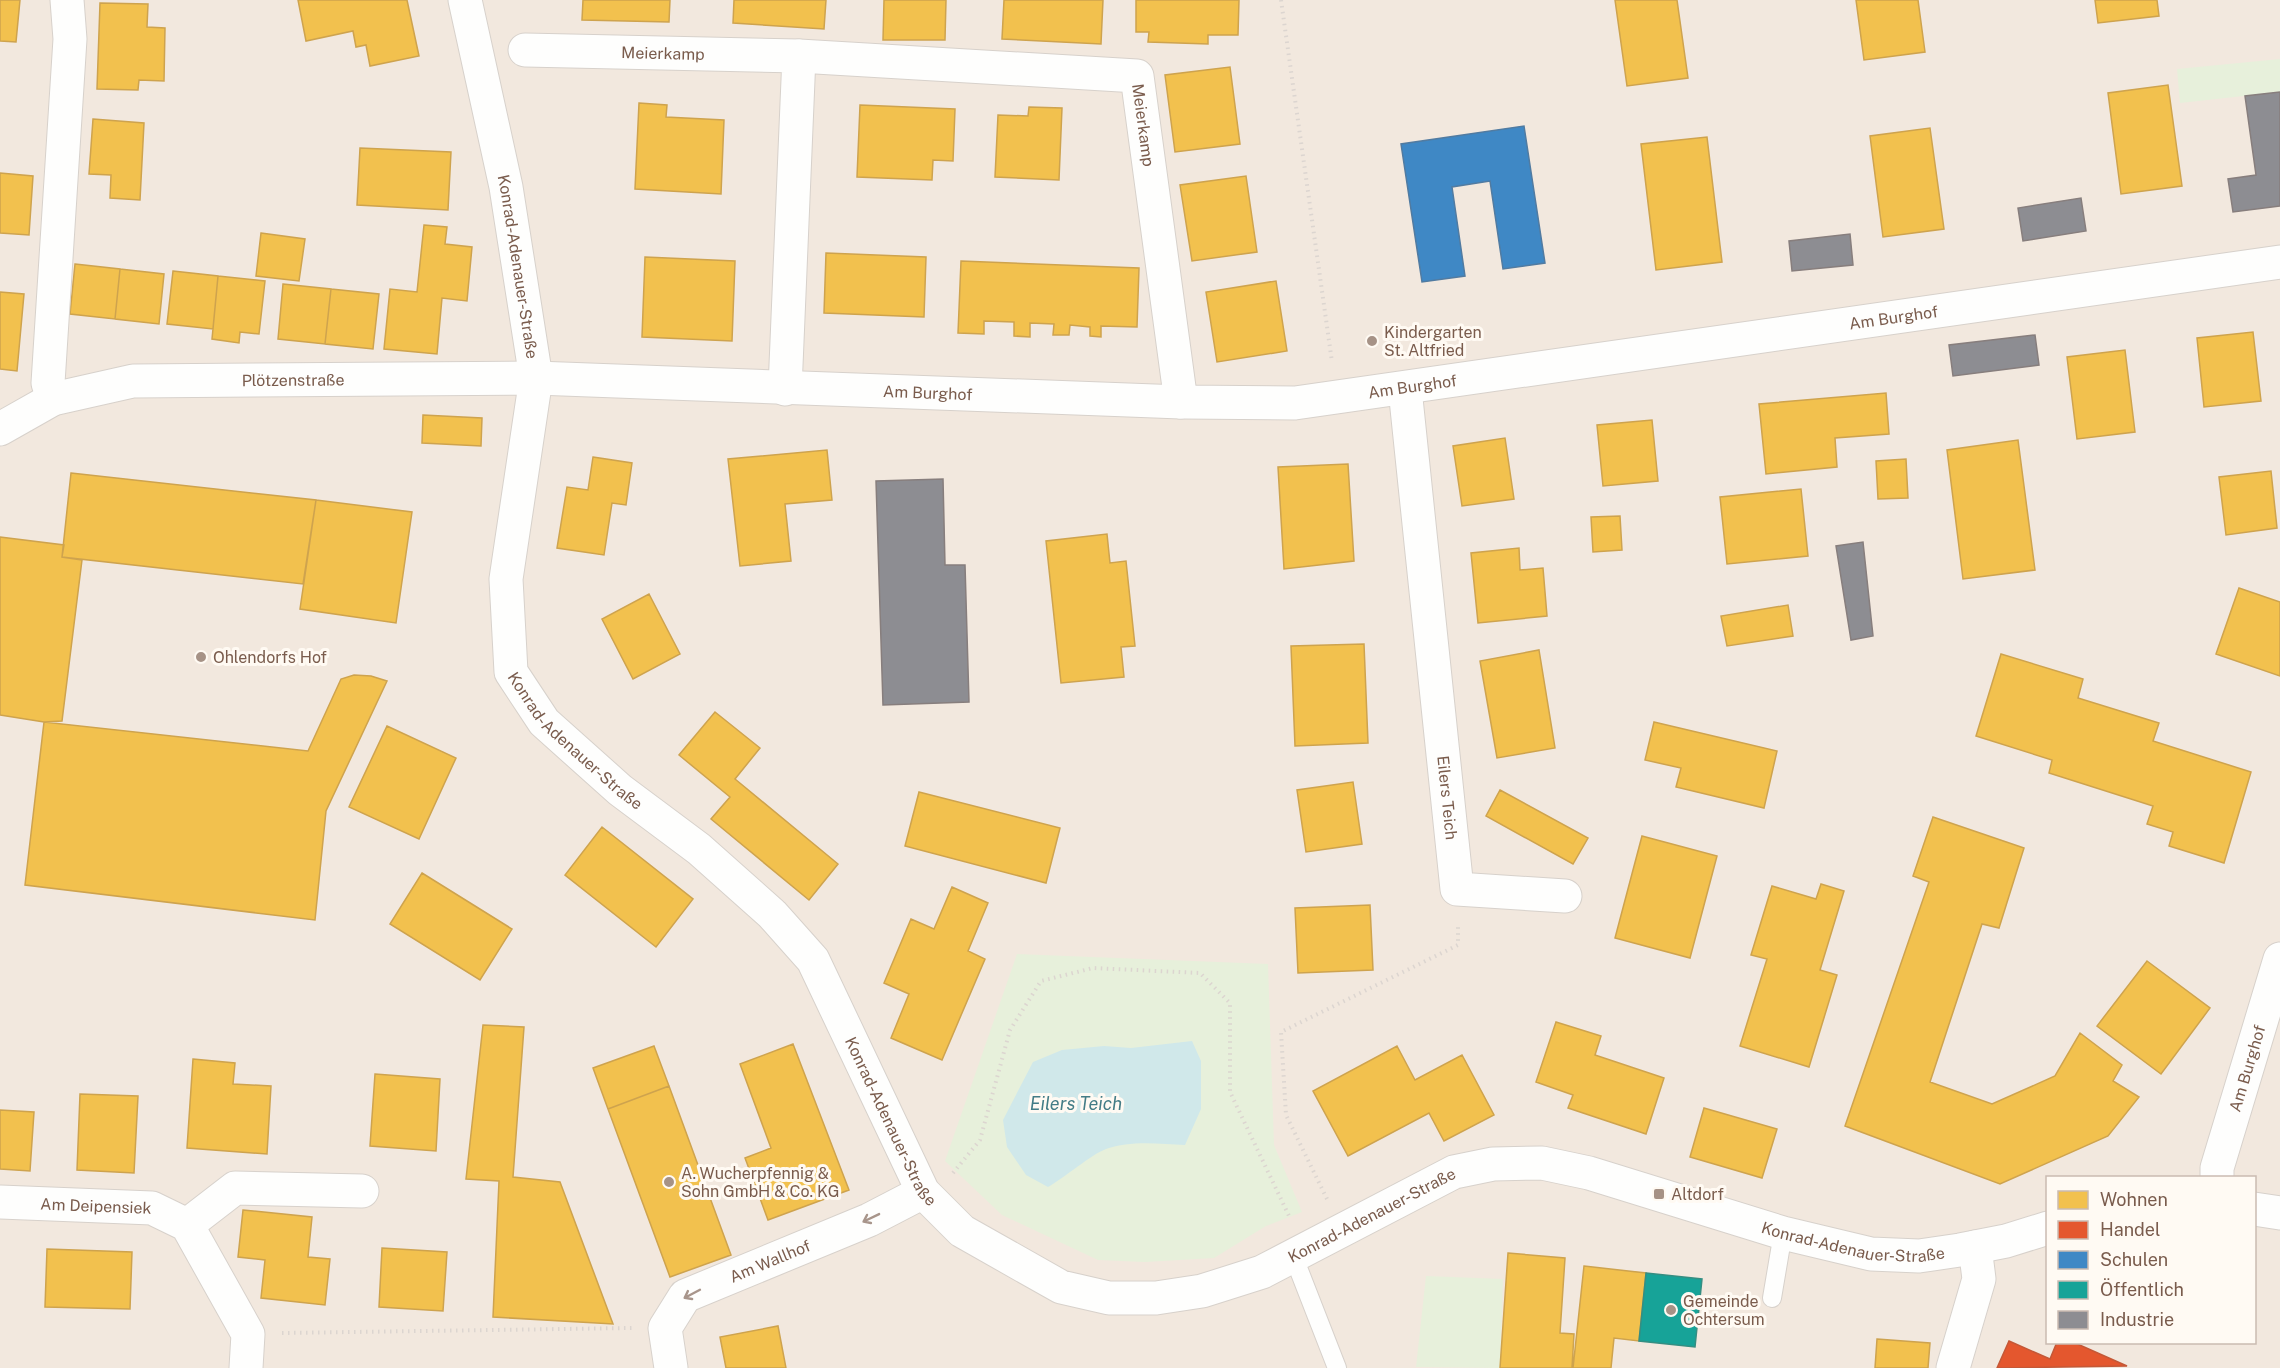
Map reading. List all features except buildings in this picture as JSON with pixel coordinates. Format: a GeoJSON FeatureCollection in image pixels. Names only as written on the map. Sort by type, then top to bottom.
{"type":"FeatureCollection","features":[{"type":"Feature","properties":{"kind":"street"},"geometry":{"type":"LineString","coordinates":[[53,399],[48,383],[70,39],[67,0]]}},
{"type":"Feature","properties":{"kind":"street","name":"Konrad-Adenauer-Straße"},"geometry":{"type":"LineString","coordinates":[[465,0],[506,187],[536,378],[506,579],[511,672],[544,722],[620,790],[699,849],[772,914],[813,960],[927,1196],[962,1231],[1061,1287],[1109,1298],[1156,1298],[1202,1291],[1262,1272],[1454,1172],[1492,1164],[1542,1163],[1589,1173],[1783,1233],[1871,1254],[1919,1256],[2006,1241],[2046,1229]]}},
{"type":"Feature","properties":{"kind":"street","name":"Meierkamp"},"geometry":{"type":"LineString","coordinates":[[525,50],[799,56],[1137,76],[1181,402]]}},
{"type":"Feature","properties":{"kind":"street"},"geometry":{"type":"LineString","coordinates":[[785,389],[799,56]]}},
{"type":"Feature","properties":{"kind":"street","name":"Am Burghof"},"geometry":{"type":"LineString","coordinates":[[536,378],[785,389],[1181,402],[1295,403],[2280,262]]}},
{"type":"Feature","properties":{"kind":"street","name":"Plötzenstraße"},"geometry":{"type":"LineString","coordinates":[[0,429],[53,399],[133,381],[536,378]]}},
{"type":"Feature","properties":{"kind":"street","name":"Eilers Teich"},"geometry":{"type":"LineString","coordinates":[[1405,389],[1457,889]]}},
{"type":"Feature","properties":{"kind":"street"},"geometry":{"type":"LineString","coordinates":[[1457,889],[1565,896]]}},
{"type":"Feature","properties":{"kind":"street","name":"Am Burghof"},"geometry":{"type":"LineString","coordinates":[[2217,1176],[2217,1168],[2280,959]]}},
{"type":"Feature","properties":{"kind":"street"},"geometry":{"type":"LineString","coordinates":[[246,1368],[248,1334],[187,1225],[235,1188],[362,1191]]}},
{"type":"Feature","properties":{"kind":"street","name":"Am Wallhof"},"geometry":{"type":"LineString","coordinates":[[665,1328],[685,1296],[927,1196]]}},
{"type":"Feature","properties":{"kind":"street","name":"Am Deipensiek"},"geometry":{"type":"LineString","coordinates":[[0,1202],[152,1208],[187,1225]]}},
{"type":"Feature","properties":{"kind":"street"},"geometry":{"type":"LineString","coordinates":[[2256,1209],[2280,1213]]}},
{"type":"Feature","properties":{"kind":"street"},"geometry":{"type":"LineString","coordinates":[[1953,1368],[1979,1279],[1975,1247]]}},
{"type":"Feature","properties":{"kind":"street"},"geometry":{"type":"LineString","coordinates":[[665,1328],[671,1368]]}},
{"type":"Feature","properties":{"kind":"lane"},"geometry":{"type":"LineString","coordinates":[[1772,1298],[1783,1233]]}},
{"type":"Feature","properties":{"kind":"lane"},"geometry":{"type":"LineString","coordinates":[[1299,1252],[1337,1368]]}},
{"type":"Feature","properties":{"kind":"path"},"geometry":{"type":"LineString","coordinates":[[1281,0],[1337,398]]}},
{"type":"Feature","properties":{"kind":"path"},"geometry":{"type":"LineString","coordinates":[[1341,1229],[1286,1115],[1281,1032],[1458,945],[1457,889]]}},
{"type":"Feature","properties":{"kind":"path"},"geometry":{"type":"LineString","coordinates":[[927,1196],[980,1140],[1010,1030],[1041,981],[1093,968],[1200,973],[1230,1003],[1230,1092],[1299,1252]]}},
{"type":"Feature","properties":{"kind":"path"},"geometry":{"type":"LineString","coordinates":[[248,1334],[665,1328]]}},
{"type":"Feature","properties":{"kind":"shaded area"},"geometry":{"type":"Polygon","coordinates":[[[0,0],[2280,0],[2280,1368],[0,1368],[0,0]]]}},
{"type":"Feature","properties":{"kind":"green space"},"geometry":{"type":"Polygon","coordinates":[[[2280,59],[2280,92],[2180,103],[2177,69],[2280,59]]]}},
{"type":"Feature","properties":{"kind":"green space"},"geometry":{"type":"Polygon","coordinates":[[[1017,954],[1268,964],[1274,1145],[1302,1212],[1266,1226],[1214,1258],[1145,1262],[1098,1260],[1002,1215],[945,1161],[1017,954]]]}},
{"type":"Feature","properties":{"kind":"green space"},"geometry":{"type":"Polygon","coordinates":[[[1426,1276],[1503,1279],[1500,1368],[1416,1367],[1426,1276]]]}},
{"type":"Feature","properties":{"kind":"water","name":"Eilers Teich"},"geometry":{"type":"Polygon","coordinates":[[[1192,1041],[1201,1061],[1201,1109],[1185,1145],[1135,1144],[1106,1149],[1048,1187],[1026,1175],[1007,1147],[1003,1120],[1033,1062],[1062,1050],[1104,1046],[1131,1048],[1192,1041]]]}},
{"type":"Feature","properties":{"kind":"place","name":"Kindergarten St. Altfried"},"geometry":{"type":"Point","coordinates":[1372,341]}},
{"type":"Feature","properties":{"kind":"place","name":"Ohlendorfs Hof"},"geometry":{"type":"Point","coordinates":[201,657]}},
{"type":"Feature","properties":{"kind":"place","name":"A. Wucherpfennig & Sohn GmbH & Co. KG"},"geometry":{"type":"Point","coordinates":[669,1182]}},
{"type":"Feature","properties":{"kind":"place","name":"Altdorf"},"geometry":{"type":"Point","coordinates":[1659,1194]}},
{"type":"Feature","properties":{"kind":"place","name":"Gemeinde Ochtersum"},"geometry":{"type":"Point","coordinates":[1671,1310]}}]}
